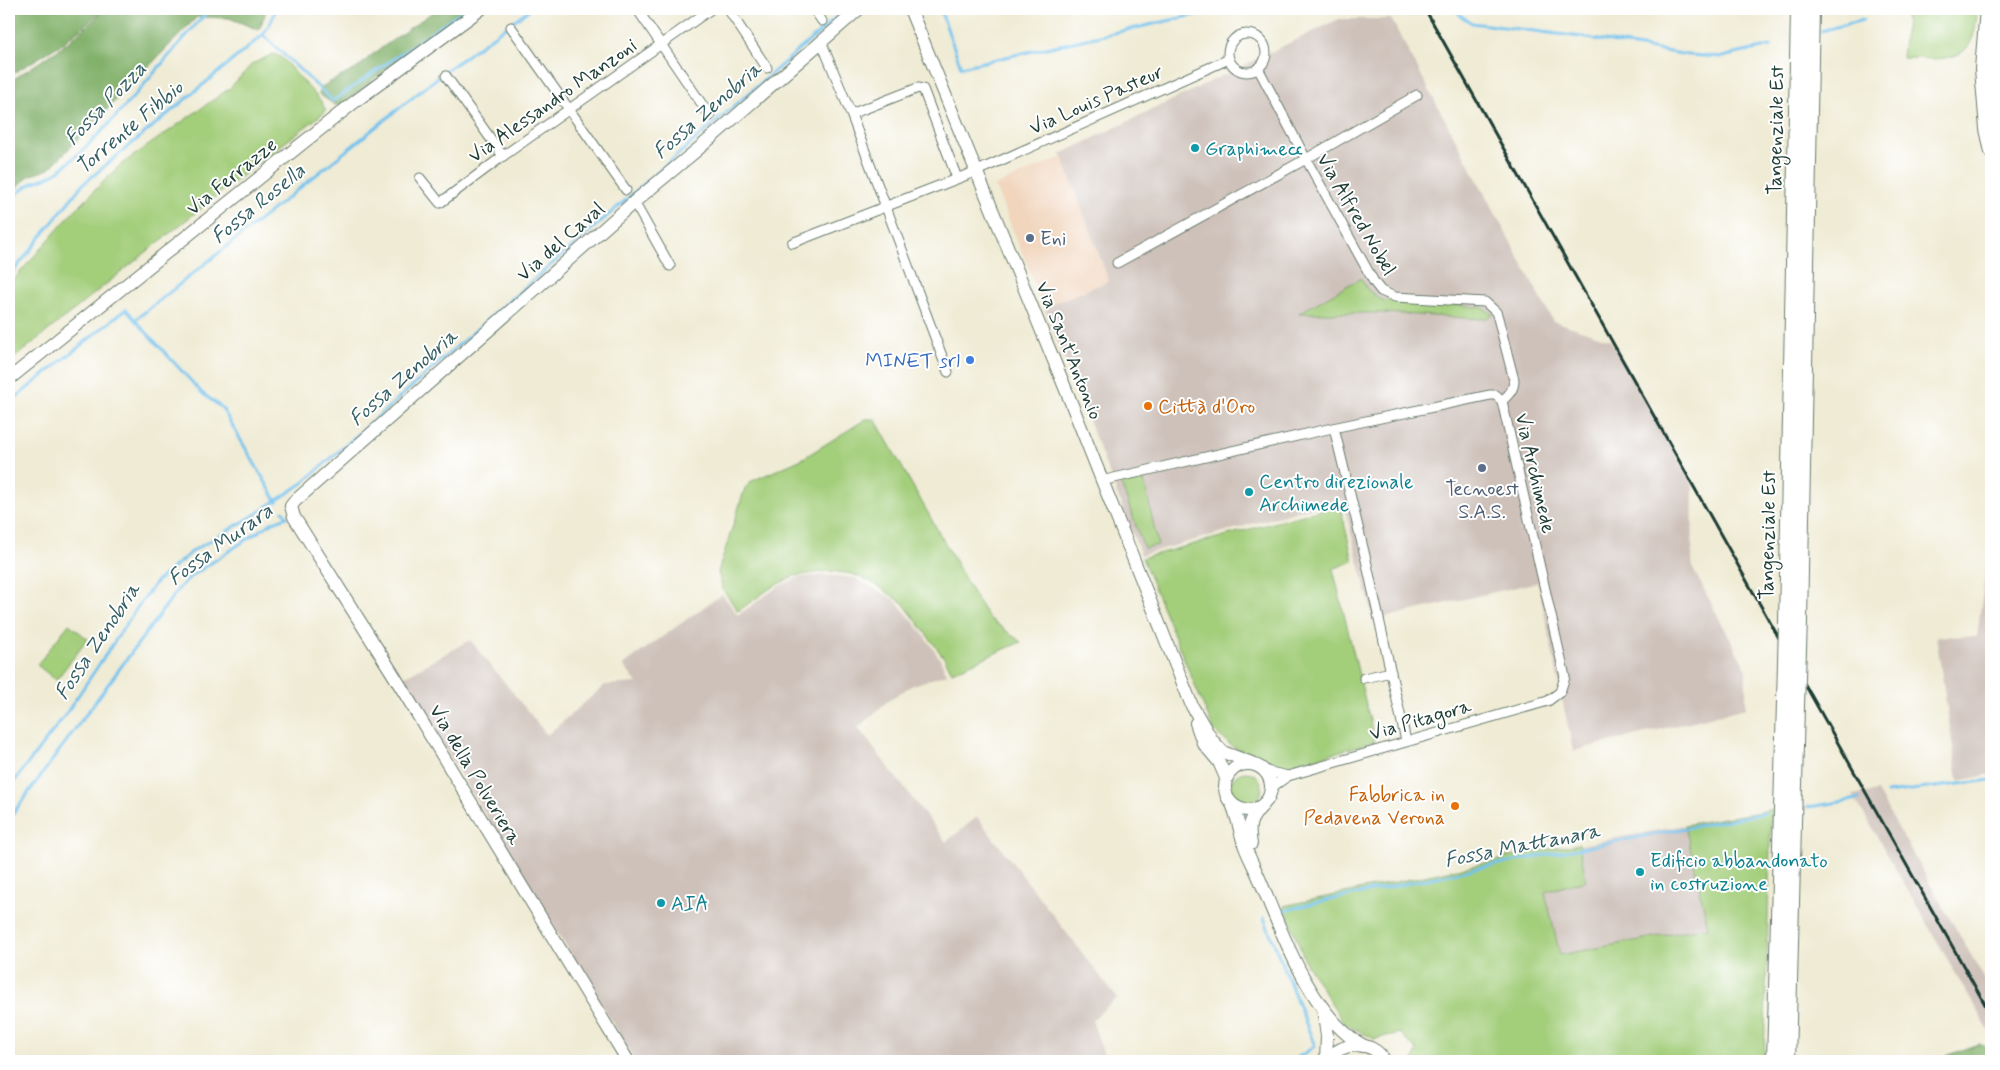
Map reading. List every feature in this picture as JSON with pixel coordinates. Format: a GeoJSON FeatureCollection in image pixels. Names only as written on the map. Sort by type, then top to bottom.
{"type":"FeatureCollection","features":[{"type":"Feature","properties":{"kind":"highway","name":"Tangenziale Est"},"geometry":{"type":"LineString","coordinates":[[1793,622],[1799,9]]}},
{"type":"Feature","properties":{"kind":"highway","name":"Tangenziale Est"},"geometry":{"type":"LineString","coordinates":[[1774,1061],[1793,622],[1811,9]]}},
{"type":"Feature","properties":{"kind":"highway","name":"Tangenziale Est"},"geometry":{"type":"LineString","coordinates":[[1788,1061],[1790,703]]}},
{"type":"Feature","properties":{"kind":"street","name":"Via Ferrazze"},"geometry":{"type":"LineString","coordinates":[[9,379],[357,100],[481,9]]}},
{"type":"Feature","properties":{"kind":"street"},"geometry":{"type":"LineString","coordinates":[[637,9],[710,116]]}},
{"type":"Feature","properties":{"kind":"street","name":"Via Alessandro Manzoni"},"geometry":{"type":"LineString","coordinates":[[420,178],[440,203],[570,108],[711,9]]}},
{"type":"Feature","properties":{"kind":"street"},"geometry":{"type":"LineString","coordinates":[[728,9],[767,68]]}},
{"type":"Feature","properties":{"kind":"street"},"geometry":{"type":"LineString","coordinates":[[814,9],[822,20]]}},
{"type":"Feature","properties":{"kind":"street","name":"Via del Caval"},"geometry":{"type":"LineString","coordinates":[[291,506],[634,202],[697,150],[859,9]]}},
{"type":"Feature","properties":{"kind":"street","name":"Via Sant'Antonio"},"geometry":{"type":"LineString","coordinates":[[910,9],[1068,395],[1192,706],[1200,737],[1207,749],[1219,762],[1226,778],[1224,789],[1240,826],[1245,847],[1256,869],[1289,951],[1322,1005],[1341,1030],[1350,1038],[1374,1050],[1385,1061]]}},
{"type":"Feature","properties":{"kind":"street"},"geometry":{"type":"LineString","coordinates":[[1986,9],[1981,69],[1986,129],[1991,152]]}},
{"type":"Feature","properties":{"kind":"street"},"geometry":{"type":"LineString","coordinates":[[510,27],[570,108],[626,190]]}},
{"type":"Feature","properties":{"kind":"street"},"geometry":{"type":"LineString","coordinates":[[1244,34],[1250,34],[1261,40],[1265,45],[1266,58],[1258,68],[1247,72],[1241,71],[1229,59],[1228,52],[1232,40],[1244,34]]}},
{"type":"Feature","properties":{"kind":"street"},"geometry":{"type":"LineString","coordinates":[[820,41],[851,114],[948,372]]}},
{"type":"Feature","properties":{"kind":"street","name":"Via Louis Pasteur"},"geometry":{"type":"LineString","coordinates":[[792,242],[977,171],[1229,59]]}},
{"type":"Feature","properties":{"kind":"street","name":"Via Alfred Nobel"},"geometry":{"type":"LineString","coordinates":[[1258,68],[1306,160],[1374,282],[1381,291],[1395,297],[1486,302],[1496,312],[1514,380],[1511,392],[1502,401]]}},
{"type":"Feature","properties":{"kind":"street"},"geometry":{"type":"LineString","coordinates":[[446,76],[503,156]]}},
{"type":"Feature","properties":{"kind":"street"},"geometry":{"type":"LineString","coordinates":[[851,114],[918,88],[923,89],[957,178]]}},
{"type":"Feature","properties":{"kind":"street"},"geometry":{"type":"LineString","coordinates":[[1117,263],[1306,160],[1417,95]]}},
{"type":"Feature","properties":{"kind":"street"},"geometry":{"type":"LineString","coordinates":[[634,202],[670,266]]}},
{"type":"Feature","properties":{"kind":"street","name":"Via Archimede"},"geometry":{"type":"LineString","coordinates":[[1101,481],[1334,428],[1496,395],[1502,401],[1564,677],[1560,692]]}},
{"type":"Feature","properties":{"kind":"street"},"geometry":{"type":"LineString","coordinates":[[1334,428],[1406,741]]}},
{"type":"Feature","properties":{"kind":"street","name":"Via della Polveriera"},"geometry":{"type":"LineString","coordinates":[[291,506],[294,518],[393,674],[628,1061]]}},
{"type":"Feature","properties":{"kind":"street"},"geometry":{"type":"LineString","coordinates":[[1364,678],[1391,672]]}},
{"type":"Feature","properties":{"kind":"street","name":"Via Pitagora"},"geometry":{"type":"LineString","coordinates":[[1271,791],[1275,785],[1288,776],[1548,701],[1560,692]]}},
{"type":"Feature","properties":{"kind":"street","name":"Via Sant'Antonio"},"geometry":{"type":"LineString","coordinates":[[1192,706],[1212,740],[1223,752],[1252,763],[1266,771]]}},
{"type":"Feature","properties":{"kind":"street"},"geometry":{"type":"LineString","coordinates":[[1226,778],[1239,765],[1252,763]]}},
{"type":"Feature","properties":{"kind":"street"},"geometry":{"type":"LineString","coordinates":[[1266,771],[1271,781],[1271,791]]}},
{"type":"Feature","properties":{"kind":"street","name":"Via Pitagora"},"geometry":{"type":"LineString","coordinates":[[1266,771],[1288,776]]}},
{"type":"Feature","properties":{"kind":"street","name":"Via Sant'Antonio"},"geometry":{"type":"LineString","coordinates":[[1256,869],[1249,824],[1271,791]]}},
{"type":"Feature","properties":{"kind":"street"},"geometry":{"type":"LineString","coordinates":[[1232,804],[1243,810],[1250,810],[1262,805]]}},
{"type":"Feature","properties":{"kind":"street","name":"Via Sant'Antonio"},"geometry":{"type":"LineString","coordinates":[[1322,1005],[1327,1036],[1326,1061]]}},
{"type":"Feature","properties":{"kind":"street","name":"Via Sant'Antonio"},"geometry":{"type":"LineString","coordinates":[[1326,1061],[1331,1054],[1347,1046],[1364,1046]]}},
{"type":"Feature","properties":{"kind":"shaded area"},"geometry":{"type":"Polygon","coordinates":[[[1339,19],[1391,19],[1553,321],[1611,340],[1693,483],[1692,567],[1746,669],[1746,708],[1573,751],[1538,582],[1374,620],[1342,499],[1141,555],[1044,307],[1109,281],[1061,154],[1339,19]]]}},
{"type":"Feature","properties":{"kind":"shaded area"},"geometry":{"type":"Polygon","coordinates":[[[1062,157],[1109,281],[1044,307],[995,186],[1062,157]]]}},
{"type":"Feature","properties":{"kind":"shaded area"},"geometry":{"type":"Polygon","coordinates":[[[1987,560],[1991,561],[1991,774],[1958,781],[1936,636],[1977,637],[1987,560]]]}},
{"type":"Feature","properties":{"kind":"shaded area","name":"AIA"},"geometry":{"type":"Polygon","coordinates":[[[825,575],[855,578],[895,600],[917,626],[939,657],[947,674],[913,685],[890,699],[858,728],[946,842],[977,817],[1117,998],[1092,1020],[1106,1061],[636,1061],[402,678],[470,640],[547,735],[605,685],[637,683],[623,665],[722,594],[738,615],[779,586],[799,577],[825,575]]]}},
{"type":"Feature","properties":{"kind":"shaded area"},"geometry":{"type":"Polygon","coordinates":[[[1877,791],[1991,990],[1991,1035],[1853,795],[1877,791]]]}},
{"type":"Feature","properties":{"kind":"shaded area","name":"Edificio abbandonato in costruzione"},"geometry":{"type":"Polygon","coordinates":[[[1685,825],[1708,927],[1560,955],[1544,892],[1586,880],[1579,845],[1685,825]]]}},
{"type":"Feature","properties":{"kind":"green space"},"geometry":{"type":"Polygon","coordinates":[[[9,9],[104,9],[63,43],[9,76],[9,9]]]}},
{"type":"Feature","properties":{"kind":"green space"},"geometry":{"type":"Polygon","coordinates":[[[106,9],[267,9],[259,30],[229,18],[197,17],[49,169],[29,176],[9,195],[9,82],[61,48],[106,9]]]}},
{"type":"Feature","properties":{"kind":"green space"},"geometry":{"type":"Polygon","coordinates":[[[437,9],[473,9],[392,64],[342,105],[335,105],[319,94],[322,87],[356,69],[373,54],[437,9]]]}},
{"type":"Feature","properties":{"kind":"green space"},"geometry":{"type":"Polygon","coordinates":[[[1907,9],[1977,9],[1975,28],[1971,41],[1965,50],[1946,58],[1902,58],[1907,9]]]}},
{"type":"Feature","properties":{"kind":"green space"},"geometry":{"type":"Polygon","coordinates":[[[273,54],[281,57],[321,101],[326,111],[245,173],[9,362],[9,289],[15,278],[74,211],[119,166],[230,88],[252,64],[273,54]]]}},
{"type":"Feature","properties":{"kind":"green space"},"geometry":{"type":"Polygon","coordinates":[[[1361,278],[1367,289],[1381,300],[1481,307],[1493,314],[1485,319],[1383,313],[1299,313],[1361,278]]]}},
{"type":"Feature","properties":{"kind":"green space"},"geometry":{"type":"Polygon","coordinates":[[[866,419],[875,419],[989,618],[1021,642],[952,672],[945,659],[903,603],[873,583],[852,574],[830,571],[794,576],[772,587],[738,611],[723,590],[718,572],[745,488],[752,481],[802,459],[866,419]]]}},
{"type":"Feature","properties":{"kind":"green space"},"geometry":{"type":"Polygon","coordinates":[[[1125,480],[1127,484],[1144,480],[1158,545],[1144,548],[1120,481],[1125,480]]]}},
{"type":"Feature","properties":{"kind":"green space"},"geometry":{"type":"Polygon","coordinates":[[[1340,505],[1353,561],[1333,569],[1375,741],[1284,768],[1233,747],[1214,731],[1142,558],[1340,505]]]}},
{"type":"Feature","properties":{"kind":"green space"},"geometry":{"type":"Polygon","coordinates":[[[69,624],[88,639],[56,680],[37,665],[69,624]]]}},
{"type":"Feature","properties":{"kind":"green space"},"geometry":{"type":"Polygon","coordinates":[[[1246,772],[1252,773],[1257,777],[1261,782],[1261,794],[1257,799],[1252,803],[1246,804],[1240,803],[1235,799],[1231,794],[1230,788],[1231,782],[1235,777],[1240,773],[1246,772]]]}},
{"type":"Feature","properties":{"kind":"green space"},"geometry":{"type":"Polygon","coordinates":[[[1771,810],[1764,1061],[1413,1061],[1417,1051],[1400,1033],[1374,1039],[1344,1023],[1306,963],[1284,906],[1504,859],[1504,857],[1579,844],[1586,880],[1545,892],[1560,955],[1708,927],[1685,825],[1771,810]]]}},
{"type":"Feature","properties":{"kind":"green space"},"geometry":{"type":"Polygon","coordinates":[[[1979,1044],[1991,1049],[1991,1061],[1937,1061],[1945,1056],[1979,1044]]]}},
{"type":"Feature","properties":{"kind":"waterway","name":"Fossa Pozza"},"geometry":{"type":"LineString","coordinates":[[9,202],[26,187],[56,173],[81,152],[119,113],[210,9]]}},
{"type":"Feature","properties":{"kind":"waterway","name":"Torrente Fibbio"},"geometry":{"type":"LineString","coordinates":[[9,277],[82,185],[263,35],[276,9]]}},
{"type":"Feature","properties":{"kind":"waterway"},"geometry":{"type":"LineString","coordinates":[[263,35],[333,101],[465,9]]}},
{"type":"Feature","properties":{"kind":"waterway","name":"Fossa Rosella"},"geometry":{"type":"LineString","coordinates":[[9,403],[126,309],[135,320],[447,70],[530,9]]}},
{"type":"Feature","properties":{"kind":"waterway","name":"Fossa Zenobria"},"geometry":{"type":"LineString","coordinates":[[9,788],[63,718],[157,581],[194,550],[253,516],[303,483],[462,342],[846,9]]}},
{"type":"Feature","properties":{"kind":"waterway","name":"Fossa Zenobria"},"geometry":{"type":"LineString","coordinates":[[940,9],[961,67],[1194,15],[1251,9]]}},
{"type":"Feature","properties":{"kind":"waterway","name":"Fossa Zenobria"},"geometry":{"type":"LineString","coordinates":[[1308,9],[1405,15],[1419,13]]}},
{"type":"Feature","properties":{"kind":"waterway","name":"Fossa Zenobria"},"geometry":{"type":"LineString","coordinates":[[1455,9],[1461,16],[1472,23],[1581,37],[1688,55],[1722,57],[1771,46]]}},
{"type":"Feature","properties":{"kind":"waterway","name":"Fossa Zenobria"},"geometry":{"type":"LineString","coordinates":[[1821,31],[1863,20]]}},
{"type":"Feature","properties":{"kind":"waterway","name":"Fossa Murara"},"geometry":{"type":"LineString","coordinates":[[135,320],[202,393],[222,408],[277,502]]}},
{"type":"Feature","properties":{"kind":"waterway","name":"Fossa Murara"},"geometry":{"type":"LineString","coordinates":[[9,819],[179,588],[190,577],[273,522],[287,517],[283,511]]}},
{"type":"Feature","properties":{"kind":"waterway","name":"Fossa Mattanara"},"geometry":{"type":"LineString","coordinates":[[1887,793],[1991,780]]}},
{"type":"Feature","properties":{"kind":"waterway","name":"Fossa Mattanara"},"geometry":{"type":"LineString","coordinates":[[1808,807],[1859,799]]}},
{"type":"Feature","properties":{"kind":"waterway","name":"Fossa Mattanara"},"geometry":{"type":"LineString","coordinates":[[1284,911],[1483,867],[1765,813]]}},
{"type":"Feature","properties":{"kind":"waterway","name":"Fossa Mattanara"},"geometry":{"type":"LineString","coordinates":[[1264,918],[1315,1046],[1293,1061]]}},
{"type":"Feature","properties":{"kind":"railway"},"geometry":{"type":"LineString","coordinates":[[1425,9],[1991,1015]]}},
{"type":"Feature","properties":{"kind":"place","name":"Graphimecc"},"geometry":{"type":"Point","coordinates":[1195,148]}},
{"type":"Feature","properties":{"kind":"place","name":"Eni"},"geometry":{"type":"Point","coordinates":[1030,238]}},
{"type":"Feature","properties":{"kind":"place","name":"MINET srl"},"geometry":{"type":"Point","coordinates":[970,360]}},
{"type":"Feature","properties":{"kind":"place","name":"Città d'Oro"},"geometry":{"type":"Point","coordinates":[1148,406]}},
{"type":"Feature","properties":{"kind":"place","name":"Tecnoest S.A.S."},"geometry":{"type":"Point","coordinates":[1482,468]}},
{"type":"Feature","properties":{"kind":"place","name":"Centro direzionale Archimede"},"geometry":{"type":"Point","coordinates":[1249,492]}},
{"type":"Feature","properties":{"kind":"place","name":"Fabbrica in Pedavena Verona"},"geometry":{"type":"Point","coordinates":[1455,806]}},
{"type":"Feature","properties":{"kind":"place","name":"Edificio abbandonato in costruzione"},"geometry":{"type":"Point","coordinates":[1640,872]}},
{"type":"Feature","properties":{"kind":"place","name":"AIA"},"geometry":{"type":"Point","coordinates":[661,903]}}]}
